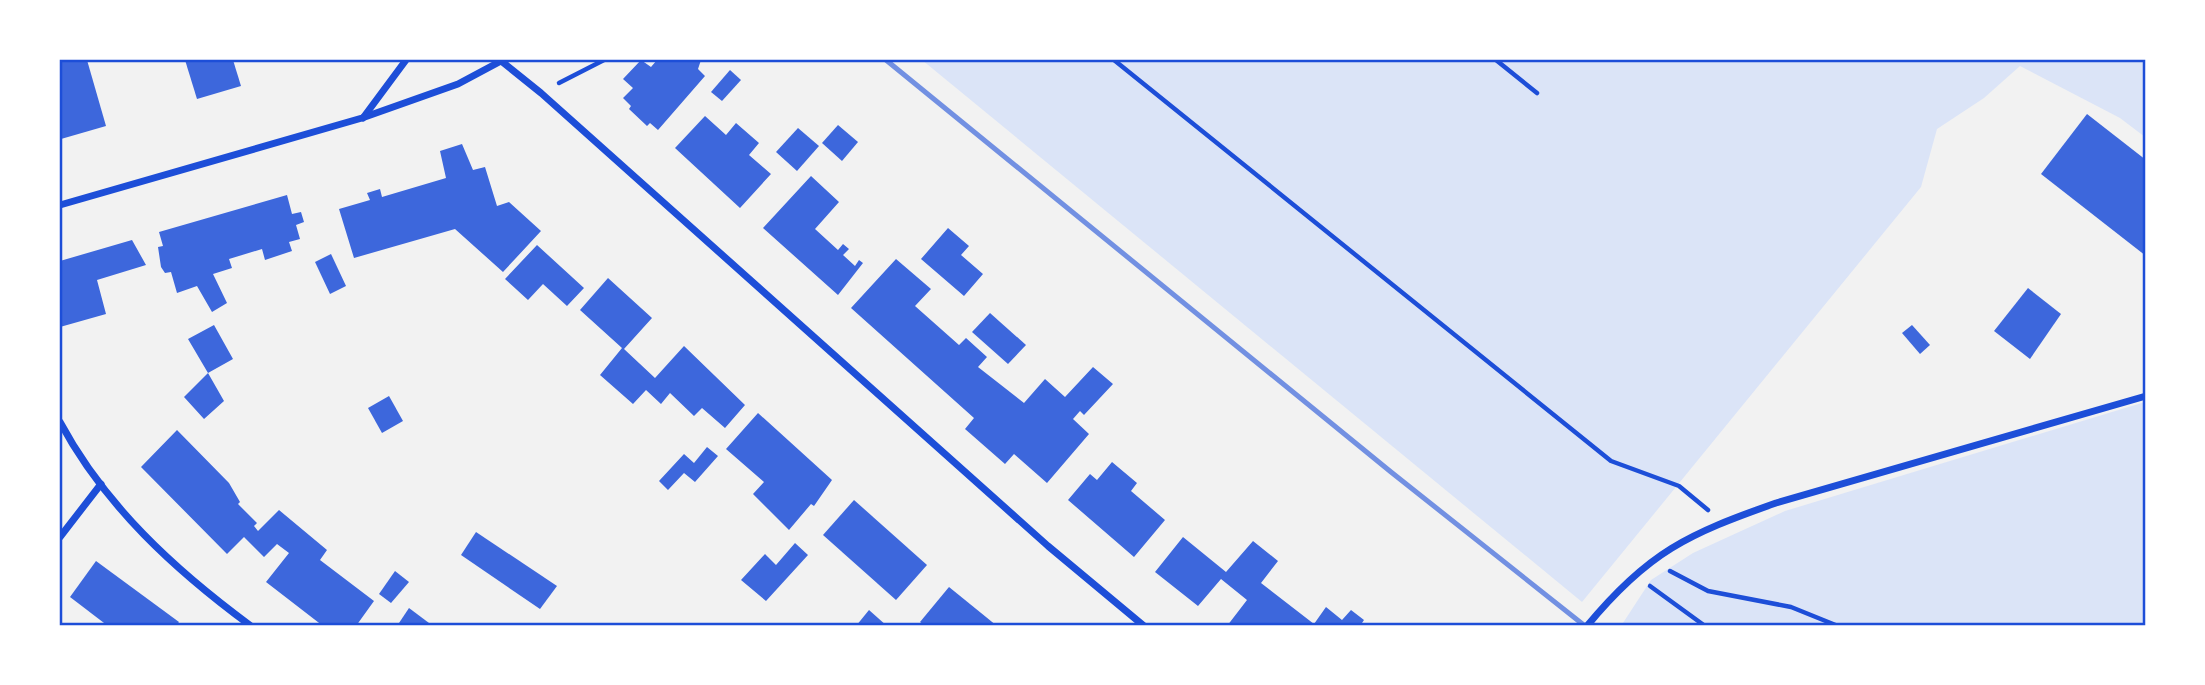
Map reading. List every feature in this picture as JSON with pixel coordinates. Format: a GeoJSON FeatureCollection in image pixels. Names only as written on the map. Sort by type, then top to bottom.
{"type":"FeatureCollection","features":[{"type":"Feature","properties":{"kind":"street"},"geometry":{"type":"LineString","coordinates":[[362,118],[406,60]]}},
{"type":"Feature","properties":{"kind":"street"},"geometry":{"type":"LineString","coordinates":[[60,205],[362,118],[458,84],[500,60],[541,93],[1038,537],[1144,625]]}},
{"type":"Feature","properties":{"kind":"street"},"geometry":{"type":"LineString","coordinates":[[1587,625],[1615,592],[1651,560],[1688,537],[1723,522],[1776,503],[2146,396]]}},
{"type":"Feature","properties":{"kind":"street"},"geometry":{"type":"LineString","coordinates":[[60,422],[101,484],[146,539],[203,591],[251,625]]}},
{"type":"Feature","properties":{"kind":"street"},"geometry":{"type":"LineString","coordinates":[[60,537],[101,484]]}},
{"type":"Feature","properties":{"kind":"path"},"geometry":{"type":"LineString","coordinates":[[541,93],[604,60]]}},
{"type":"Feature","properties":{"kind":"path"},"geometry":{"type":"LineString","coordinates":[[1114,60],[1611,461],[1679,486],[1723,522]]}},
{"type":"Feature","properties":{"kind":"path"},"geometry":{"type":"LineString","coordinates":[[1496,60],[1537,93]]}},
{"type":"Feature","properties":{"kind":"path"},"geometry":{"type":"LineString","coordinates":[[1651,560],[1708,591],[1791,607],[1838,625]]}},
{"type":"Feature","properties":{"kind":"path"},"geometry":{"type":"LineString","coordinates":[[1648,585],[1705,625]]}},
{"type":"Feature","properties":{"kind":"shaded area"},"geometry":{"type":"Polygon","coordinates":[[[922,60],[2145,60],[2145,137],[2120,118],[2020,66],[1984,98],[1937,129],[1921,187],[1582,602],[922,60]]]}},
{"type":"Feature","properties":{"kind":"shaded area"},"geometry":{"type":"Polygon","coordinates":[[[2145,402],[2145,625],[1621,626],[1651,580],[1693,553],[1785,511],[2145,402]]]}},
{"type":"Feature","properties":{"kind":"building"},"geometry":{"type":"Polygon","coordinates":[[[60,60],[87,60],[106,126],[61,139],[60,60]]]}},
{"type":"Feature","properties":{"kind":"building"},"geometry":{"type":"Polygon","coordinates":[[[185,60],[233,60],[241,86],[197,99],[185,60]]]}},
{"type":"Feature","properties":{"kind":"building"},"geometry":{"type":"Polygon","coordinates":[[[641,60],[651,67],[657,60],[701,60],[698,69],[705,76],[658,130],[650,123],[647,126],[629,109],[631,106],[623,98],[633,88],[623,79],[641,60]]]}},
{"type":"Feature","properties":{"kind":"building"},"geometry":{"type":"Polygon","coordinates":[[[730,70],[741,80],[722,101],[711,92],[730,70]]]}},
{"type":"Feature","properties":{"kind":"building"},"geometry":{"type":"Polygon","coordinates":[[[2087,114],[2146,160],[2146,256],[2041,174],[2087,114]]]}},
{"type":"Feature","properties":{"kind":"building"},"geometry":{"type":"Polygon","coordinates":[[[705,116],[726,135],[736,123],[759,143],[749,155],[771,174],[740,208],[675,148],[705,116]]]}},
{"type":"Feature","properties":{"kind":"building"},"geometry":{"type":"Polygon","coordinates":[[[838,125],[858,142],[842,161],[822,143],[838,125]]]}},
{"type":"Feature","properties":{"kind":"building"},"geometry":{"type":"Polygon","coordinates":[[[798,128],[819,146],[797,171],[776,152],[798,128]]]}},
{"type":"Feature","properties":{"kind":"building"},"geometry":{"type":"Polygon","coordinates":[[[462,144],[473,170],[485,167],[497,206],[509,202],[541,231],[503,272],[455,229],[354,258],[339,209],[370,200],[367,193],[380,189],[382,197],[446,178],[440,151],[462,144]]]}},
{"type":"Feature","properties":{"kind":"building"},"geometry":{"type":"Polygon","coordinates":[[[811,176],[839,202],[815,229],[838,250],[843,244],[849,249],[843,255],[855,266],[859,260],[863,263],[838,295],[763,228],[811,176]]]}},
{"type":"Feature","properties":{"kind":"building"},"geometry":{"type":"Polygon","coordinates":[[[287,195],[292,214],[301,212],[304,222],[296,225],[300,239],[289,242],[292,251],[265,260],[262,249],[229,259],[232,268],[213,274],[227,303],[212,312],[197,286],[177,293],[171,272],[165,273],[161,267],[158,247],[163,246],[159,232],[287,195]]]}},
{"type":"Feature","properties":{"kind":"building"},"geometry":{"type":"Polygon","coordinates":[[[948,228],[969,246],[961,255],[983,274],[964,296],[921,259],[948,228]]]}},
{"type":"Feature","properties":{"kind":"building"},"geometry":{"type":"Polygon","coordinates":[[[132,240],[146,265],[97,280],[106,314],[60,327],[60,261],[132,240]]]}},
{"type":"Feature","properties":{"kind":"building"},"geometry":{"type":"Polygon","coordinates":[[[537,245],[584,288],[567,306],[543,284],[528,300],[505,279],[537,245]]]}},
{"type":"Feature","properties":{"kind":"building"},"geometry":{"type":"Polygon","coordinates":[[[331,254],[346,286],[330,294],[315,262],[331,254]]]}},
{"type":"Feature","properties":{"kind":"building"},"geometry":{"type":"Polygon","coordinates":[[[896,259],[931,289],[915,306],[959,345],[966,338],[987,357],[978,367],[1024,403],[1045,379],[1065,397],[1093,367],[1113,384],[1084,415],[1080,411],[1073,419],[1089,434],[1047,483],[1014,454],[1005,464],[965,429],[974,418],[851,308],[896,259]]]}},
{"type":"Feature","properties":{"kind":"building"},"geometry":{"type":"Polygon","coordinates":[[[608,278],[652,318],[624,349],[655,378],[684,346],[745,405],[725,428],[702,408],[694,416],[670,393],[661,404],[646,390],[633,404],[600,375],[622,348],[580,310],[608,278]]]}},
{"type":"Feature","properties":{"kind":"building"},"geometry":{"type":"Polygon","coordinates":[[[2028,288],[2061,314],[2030,359],[1994,331],[2028,288]]]}},
{"type":"Feature","properties":{"kind":"building"},"geometry":{"type":"Polygon","coordinates":[[[990,313],[1026,345],[1008,364],[972,332],[990,313]]]}},
{"type":"Feature","properties":{"kind":"building"},"geometry":{"type":"Polygon","coordinates":[[[214,325],[233,359],[208,373],[188,339],[214,325]]]}},
{"type":"Feature","properties":{"kind":"building"},"geometry":{"type":"Polygon","coordinates":[[[1912,325],[1930,345],[1920,354],[1902,333],[1912,325]]]}},
{"type":"Feature","properties":{"kind":"building"},"geometry":{"type":"Polygon","coordinates":[[[208,373],[224,401],[204,419],[184,397],[208,373]]]}},
{"type":"Feature","properties":{"kind":"building"},"geometry":{"type":"Polygon","coordinates":[[[389,396],[403,421],[382,433],[368,408],[389,396]]]}},
{"type":"Feature","properties":{"kind":"building"},"geometry":{"type":"Polygon","coordinates":[[[758,413],[832,480],[814,506],[811,504],[789,530],[753,494],[764,482],[726,449],[758,413]]]}},
{"type":"Feature","properties":{"kind":"building"},"geometry":{"type":"Polygon","coordinates":[[[177,430],[229,483],[240,502],[238,504],[257,523],[254,526],[258,531],[279,510],[327,550],[320,560],[374,601],[356,626],[323,626],[266,582],[289,553],[277,544],[264,557],[244,537],[227,554],[141,467],[177,430]]]}},
{"type":"Feature","properties":{"kind":"building"},"geometry":{"type":"Polygon","coordinates":[[[707,447],[718,456],[695,482],[684,473],[668,490],[659,481],[684,454],[694,463],[707,447]]]}},
{"type":"Feature","properties":{"kind":"building"},"geometry":{"type":"Polygon","coordinates":[[[1112,462],[1137,483],[1131,491],[1165,520],[1134,557],[1068,500],[1090,474],[1097,480],[1112,462]]]}},
{"type":"Feature","properties":{"kind":"building"},"geometry":{"type":"Polygon","coordinates":[[[854,500],[927,565],[896,600],[823,535],[854,500]]]}},
{"type":"Feature","properties":{"kind":"building"},"geometry":{"type":"Polygon","coordinates":[[[476,532],[557,586],[540,609],[461,555],[476,532]]]}},
{"type":"Feature","properties":{"kind":"building"},"geometry":{"type":"Polygon","coordinates":[[[1183,537],[1226,572],[1253,541],[1278,561],[1261,583],[1314,624],[1326,607],[1342,620],[1351,610],[1364,620],[1360,626],[1227,626],[1247,600],[1221,579],[1198,606],[1155,572],[1183,537]]]}},
{"type":"Feature","properties":{"kind":"building"},"geometry":{"type":"Polygon","coordinates":[[[795,543],[808,555],[766,601],[741,580],[765,554],[776,565],[795,543]]]}},
{"type":"Feature","properties":{"kind":"building"},"geometry":{"type":"Polygon","coordinates":[[[96,561],[179,622],[176,626],[108,626],[70,597],[96,561]]]}},
{"type":"Feature","properties":{"kind":"building"},"geometry":{"type":"Polygon","coordinates":[[[395,571],[409,582],[391,603],[379,594],[395,571]]]}},
{"type":"Feature","properties":{"kind":"building"},"geometry":{"type":"Polygon","coordinates":[[[949,587],[997,626],[925,626],[920,622],[949,587]]]}},
{"type":"Feature","properties":{"kind":"building"},"geometry":{"type":"Polygon","coordinates":[[[409,608],[433,626],[397,626],[409,608]]]}},
{"type":"Feature","properties":{"kind":"building"},"geometry":{"type":"Polygon","coordinates":[[[869,610],[887,626],[856,626],[869,610]]]}},
{"type":"Feature","properties":{"kind":"railway"},"geometry":{"type":"LineString","coordinates":[[886,60],[1391,472],[1585,626]]}}]}
